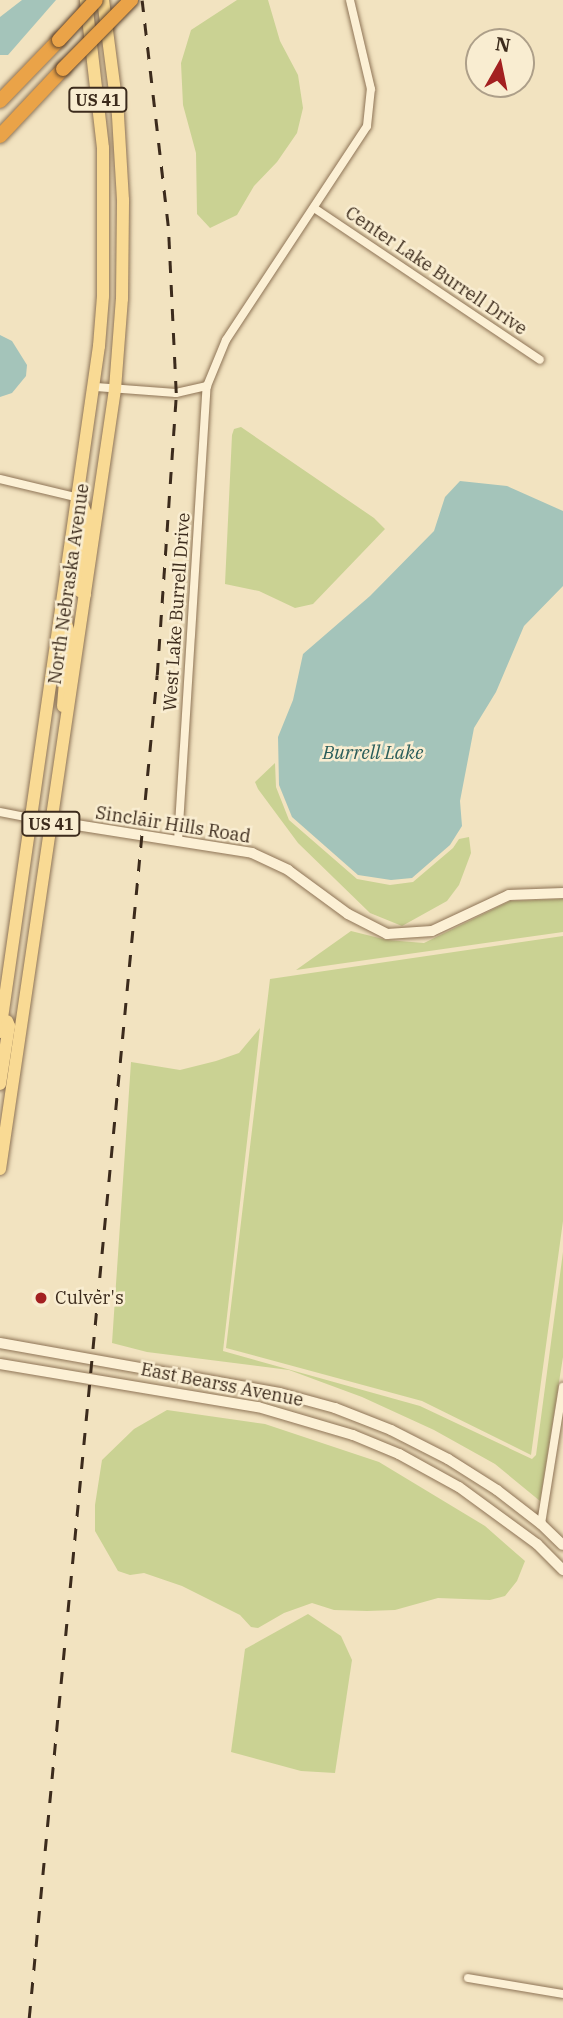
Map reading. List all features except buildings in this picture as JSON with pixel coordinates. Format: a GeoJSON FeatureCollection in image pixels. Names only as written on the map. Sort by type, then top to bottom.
{"type":"FeatureCollection","features":[{"type":"Feature","properties":{"kind":"highway"},"geometry":{"type":"LineString","coordinates":[[0,101],[96,0]]}},
{"type":"Feature","properties":{"kind":"highway"},"geometry":{"type":"LineString","coordinates":[[0,136],[131,0]]}},
{"type":"Feature","properties":{"kind":"main road","name":"North Nebraska Avenue"},"geometry":{"type":"LineString","coordinates":[[0,1032],[96,387],[103,296],[104,200],[98,93],[86,0]]}},
{"type":"Feature","properties":{"kind":"main road","name":"North Nebraska Avenue"},"geometry":{"type":"LineString","coordinates":[[0,1169],[116,389],[123,200],[118,115],[103,0]]}},
{"type":"Feature","properties":{"kind":"main road"},"geometry":{"type":"LineString","coordinates":[[79,498],[86,514],[77,582],[80,591],[85,594]]}},
{"type":"Feature","properties":{"kind":"main road"},"geometry":{"type":"LineString","coordinates":[[62,613],[69,633],[62,690],[67,716]]}},
{"type":"Feature","properties":{"kind":"main road"},"geometry":{"type":"LineString","coordinates":[[3,1011],[9,1027],[0,1085],[4,1098],[10,1100]]}},
{"type":"Feature","properties":{"kind":"main road","name":"East Bearss Avenue"},"geometry":{"type":"LineString","coordinates":[[0,1343],[280,1393],[335,1408],[391,1430],[448,1459],[541,1524],[563,1545]]}},
{"type":"Feature","properties":{"kind":"main road","name":"East Bearss Avenue"},"geometry":{"type":"LineString","coordinates":[[0,1364],[258,1407],[353,1435],[399,1454],[459,1487],[537,1544],[563,1570]]}},
{"type":"Feature","properties":{"kind":"street","name":"West Lake Burrell Drive"},"geometry":{"type":"LineString","coordinates":[[178,841],[207,386],[226,340],[361,138],[371,108],[371,89],[350,0]]}},
{"type":"Feature","properties":{"kind":"street","name":"Center Lake Burrell Drive"},"geometry":{"type":"LineString","coordinates":[[314,208],[540,360]]}},
{"type":"Feature","properties":{"kind":"street"},"geometry":{"type":"LineString","coordinates":[[96,387],[176,393],[207,386]]}},
{"type":"Feature","properties":{"kind":"street"},"geometry":{"type":"LineString","coordinates":[[0,479],[79,498]]}},
{"type":"Feature","properties":{"kind":"street","name":"Sinclair Hills Road"},"geometry":{"type":"LineString","coordinates":[[0,812],[252,853],[271,860],[366,926],[387,934],[432,931],[509,895],[563,893]]}},
{"type":"Feature","properties":{"kind":"street"},"geometry":{"type":"LineString","coordinates":[[541,1524],[563,1387]]}},
{"type":"Feature","properties":{"kind":"street"},"geometry":{"type":"LineString","coordinates":[[468,1978],[563,1994]]}},
{"type":"Feature","properties":{"kind":"green space"},"geometry":{"type":"Polygon","coordinates":[[[237,0],[268,0],[280,41],[298,75],[303,108],[297,133],[277,162],[254,186],[237,215],[210,228],[197,214],[196,153],[183,105],[181,63],[191,30],[237,0]]]}},
{"type":"Feature","properties":{"kind":"green space"},"geometry":{"type":"Polygon","coordinates":[[[241,427],[374,518],[385,529],[313,604],[295,608],[259,591],[225,584],[232,435],[234,429],[241,427]]]}},
{"type":"Feature","properties":{"kind":"green space"},"geometry":{"type":"Polygon","coordinates":[[[275,763],[276,787],[289,820],[357,879],[390,885],[413,882],[453,848],[459,839],[469,837],[471,853],[459,885],[447,901],[402,926],[370,913],[298,843],[258,789],[255,782],[275,763]]]}},
{"type":"Feature","properties":{"kind":"green space"},"geometry":{"type":"Polygon","coordinates":[[[563,899],[563,932],[296,970],[351,931],[387,940],[424,943],[510,901],[563,899]]]}},
{"type":"Feature","properties":{"kind":"green space"},"geometry":{"type":"Polygon","coordinates":[[[563,936],[563,1221],[531,1455],[422,1401],[226,1348],[270,979],[563,936]]]}},
{"type":"Feature","properties":{"kind":"green space"},"geometry":{"type":"Polygon","coordinates":[[[260,1028],[223,1351],[420,1406],[532,1459],[536,1455],[563,1252],[563,1357],[540,1501],[495,1464],[434,1430],[362,1397],[289,1370],[147,1352],[112,1343],[131,1062],[180,1070],[216,1061],[239,1053],[260,1028]]]}},
{"type":"Feature","properties":{"kind":"green space"},"geometry":{"type":"Polygon","coordinates":[[[167,1410],[265,1424],[379,1462],[485,1526],[525,1561],[517,1581],[505,1596],[490,1600],[438,1598],[395,1610],[367,1611],[334,1610],[312,1603],[284,1613],[258,1628],[251,1627],[240,1615],[182,1586],[144,1573],[130,1575],[118,1571],[95,1531],[95,1505],[102,1460],[134,1429],[167,1410]]]}},
{"type":"Feature","properties":{"kind":"green space"},"geometry":{"type":"Polygon","coordinates":[[[308,1614],[341,1636],[352,1660],[335,1773],[301,1771],[231,1752],[245,1649],[308,1614]]]}},
{"type":"Feature","properties":{"kind":"water"},"geometry":{"type":"Polygon","coordinates":[[[22,0],[56,0],[8,55],[0,55],[0,17],[22,0]]]}},
{"type":"Feature","properties":{"kind":"water"},"geometry":{"type":"Polygon","coordinates":[[[0,335],[12,341],[27,365],[26,376],[12,393],[0,397],[0,335]]]}},
{"type":"Feature","properties":{"kind":"water","name":"Burrell Lake"},"geometry":{"type":"Polygon","coordinates":[[[460,481],[507,486],[563,511],[563,586],[524,626],[496,692],[474,728],[460,801],[462,826],[450,845],[412,878],[391,880],[358,875],[292,817],[279,785],[278,737],[293,700],[303,654],[370,596],[434,531],[445,497],[460,481]]]}},
{"type":"Feature","properties":{"kind":"railway"},"geometry":{"type":"LineString","coordinates":[[29,2018],[157,675],[176,393],[168,226],[142,0]]}},
{"type":"Feature","properties":{"kind":"place","name":"Culver's"},"geometry":{"type":"Point","coordinates":[41,1298]}}]}
